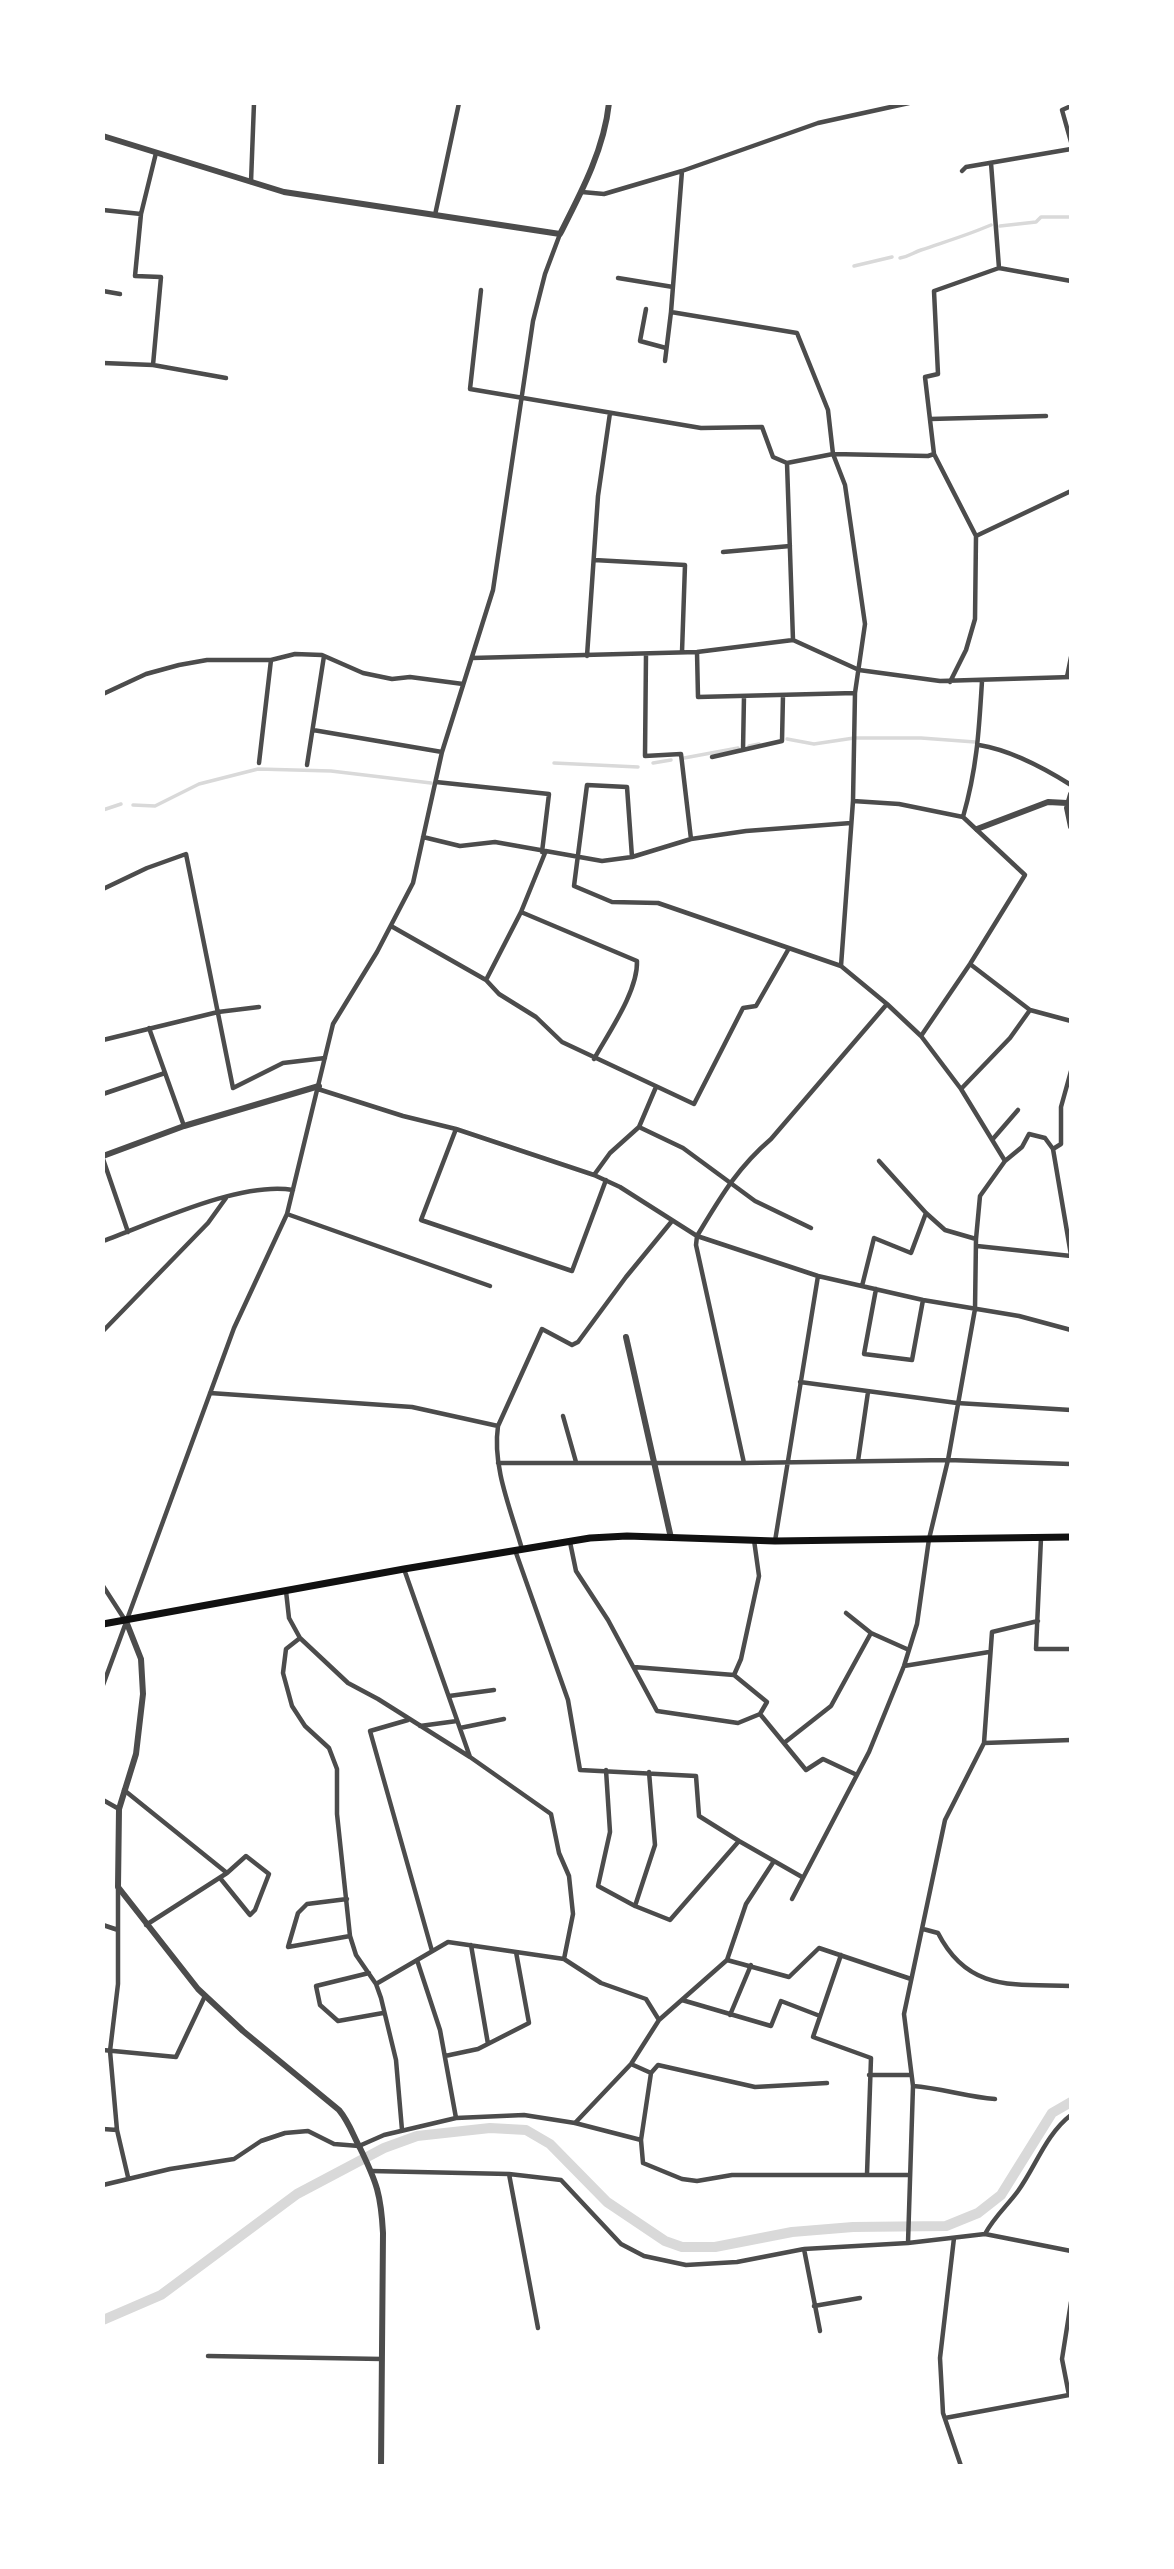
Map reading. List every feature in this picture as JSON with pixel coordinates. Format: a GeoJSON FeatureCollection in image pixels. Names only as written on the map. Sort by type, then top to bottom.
{"type":"FeatureCollection","features":[{"type":"Feature","properties":{"kind":"main road"},"geometry":{"type":"LineString","coordinates":[[103,1624],[404,1569],[607,1537],[754,1541],[1071,1537]]}},
{"type":"Feature","properties":{"kind":"street"},"geometry":{"type":"LineString","coordinates":[[251,183],[254,103]]}},
{"type":"Feature","properties":{"kind":"street"},"geometry":{"type":"LineString","coordinates":[[435,215],[458,103]]}},
{"type":"Feature","properties":{"kind":"street"},"geometry":{"type":"LineString","coordinates":[[103,1685],[234,1328],[287,1214],[333,1024],[413,883],[442,752],[494,590],[538,295],[560,234],[582,192],[600,143],[609,103]]}},
{"type":"Feature","properties":{"kind":"street"},"geometry":{"type":"LineString","coordinates":[[582,192],[604,194],[682,171],[818,124],[909,103]]}},
{"type":"Feature","properties":{"kind":"street"},"geometry":{"type":"LineString","coordinates":[[1071,106],[1062,110],[1071,142]]}},
{"type":"Feature","properties":{"kind":"street"},"geometry":{"type":"LineString","coordinates":[[103,136],[251,183],[298,194],[560,234]]}},
{"type":"Feature","properties":{"kind":"street"},"geometry":{"type":"LineString","coordinates":[[961,171],[966,167],[1071,149]]}},
{"type":"Feature","properties":{"kind":"street"},"geometry":{"type":"LineString","coordinates":[[153,365],[161,277],[135,276],[141,214],[156,153]]}},
{"type":"Feature","properties":{"kind":"street"},"geometry":{"type":"LineString","coordinates":[[991,163],[999,268]]}},
{"type":"Feature","properties":{"kind":"street"},"geometry":{"type":"LineString","coordinates":[[665,360],[682,171]]}},
{"type":"Feature","properties":{"kind":"street"},"geometry":{"type":"LineString","coordinates":[[103,210],[141,214]]}},
{"type":"Feature","properties":{"kind":"street"},"geometry":{"type":"LineString","coordinates":[[950,682],[966,650],[975,619],[976,536],[934,454],[925,377],[938,374],[934,291],[999,268],[1071,281]]}},
{"type":"Feature","properties":{"kind":"street"},"geometry":{"type":"LineString","coordinates":[[618,278],[673,287]]}},
{"type":"Feature","properties":{"kind":"street"},"geometry":{"type":"LineString","coordinates":[[481,290],[470,388],[701,428],[762,427],[773,457],[787,463],[833,454],[934,454]]}},
{"type":"Feature","properties":{"kind":"street"},"geometry":{"type":"LineString","coordinates":[[103,291],[120,294]]}},
{"type":"Feature","properties":{"kind":"street"},"geometry":{"type":"LineString","coordinates":[[646,309],[640,341],[666,348]]}},
{"type":"Feature","properties":{"kind":"street"},"geometry":{"type":"LineString","coordinates":[[671,312],[797,333],[828,410],[833,454],[845,485],[865,624],[855,693],[853,801],[841,966]]}},
{"type":"Feature","properties":{"kind":"street"},"geometry":{"type":"LineString","coordinates":[[103,363],[153,365],[226,378]]}},
{"type":"Feature","properties":{"kind":"street"},"geometry":{"type":"LineString","coordinates":[[587,656],[598,496],[610,413]]}},
{"type":"Feature","properties":{"kind":"street"},"geometry":{"type":"LineString","coordinates":[[930,419],[1046,416]]}},
{"type":"Feature","properties":{"kind":"street"},"geometry":{"type":"LineString","coordinates":[[787,463],[793,640]]}},
{"type":"Feature","properties":{"kind":"street"},"geometry":{"type":"LineString","coordinates":[[976,536],[1071,491]]}},
{"type":"Feature","properties":{"kind":"street"},"geometry":{"type":"LineString","coordinates":[[723,552],[790,546]]}},
{"type":"Feature","properties":{"kind":"street"},"geometry":{"type":"LineString","coordinates":[[594,560],[685,565],[682,652]]}},
{"type":"Feature","properties":{"kind":"street"},"geometry":{"type":"LineString","coordinates":[[472,658],[697,652],[793,640],[859,670],[950,682],[1069,677],[1071,657]]}},
{"type":"Feature","properties":{"kind":"street"},"geometry":{"type":"LineString","coordinates":[[697,652],[698,697],[855,693]]}},
{"type":"Feature","properties":{"kind":"street"},"geometry":{"type":"LineString","coordinates":[[103,694],[146,674],[179,665],[207,660],[271,660],[295,654],[324,656],[363,673],[392,679],[410,677],[463,684]]}},
{"type":"Feature","properties":{"kind":"street"},"geometry":{"type":"LineString","coordinates":[[646,654],[645,756],[681,754],[691,839]]}},
{"type":"Feature","properties":{"kind":"street"},"geometry":{"type":"LineString","coordinates":[[307,765],[324,656]]}},
{"type":"Feature","properties":{"kind":"street"},"geometry":{"type":"LineString","coordinates":[[259,763],[271,660]]}},
{"type":"Feature","properties":{"kind":"street"},"geometry":{"type":"LineString","coordinates":[[963,817],[973,783],[979,745],[982,681]]}},
{"type":"Feature","properties":{"kind":"street"},"geometry":{"type":"LineString","coordinates":[[712,757],[782,741],[783,695]]}},
{"type":"Feature","properties":{"kind":"street"},"geometry":{"type":"LineString","coordinates":[[743,750],[744,696]]}},
{"type":"Feature","properties":{"kind":"street"},"geometry":{"type":"LineString","coordinates":[[313,730],[442,752]]}},
{"type":"Feature","properties":{"kind":"street"},"geometry":{"type":"LineString","coordinates":[[979,745],[993,747],[1071,785]]}},
{"type":"Feature","properties":{"kind":"street"},"geometry":{"type":"LineString","coordinates":[[436,782],[549,794],[543,853],[521,912],[486,981]]}},
{"type":"Feature","properties":{"kind":"street"},"geometry":{"type":"LineString","coordinates":[[632,857],[627,787],[587,785],[574,886],[612,902],[658,903],[788,950],[841,966],[921,1036],[961,1089],[1005,1161]]}},
{"type":"Feature","properties":{"kind":"street"},"geometry":{"type":"LineString","coordinates":[[1071,794],[1067,803],[1071,827]]}},
{"type":"Feature","properties":{"kind":"street"},"geometry":{"type":"LineString","coordinates":[[853,801],[898,804],[963,817],[1025,874],[970,964],[921,1036]]}},
{"type":"Feature","properties":{"kind":"street"},"geometry":{"type":"LineString","coordinates":[[977,829],[1048,802],[1067,803]]}},
{"type":"Feature","properties":{"kind":"street"},"geometry":{"type":"LineString","coordinates":[[423,837],[460,845],[495,842],[543,853],[602,861],[632,857],[691,839],[746,831],[851,823]]}},
{"type":"Feature","properties":{"kind":"street"},"geometry":{"type":"LineString","coordinates":[[103,889],[147,868],[186,854],[233,1088],[283,1063],[326,1058]]}},
{"type":"Feature","properties":{"kind":"street"},"geometry":{"type":"LineString","coordinates":[[521,912],[637,961],[638,973],[618,1017],[594,1059]]}},
{"type":"Feature","properties":{"kind":"street"},"geometry":{"type":"LineString","coordinates":[[391,926],[486,981],[499,994],[536,1017],[562,1042],[694,1104],[743,1008],[756,1006],[788,950]]}},
{"type":"Feature","properties":{"kind":"street"},"geometry":{"type":"LineString","coordinates":[[970,964],[1030,1010],[1071,1021]]}},
{"type":"Feature","properties":{"kind":"street"},"geometry":{"type":"LineString","coordinates":[[744,1463],[696,1245],[698,1236],[729,1184],[750,1157],[771,1139],[887,1004]]}},
{"type":"Feature","properties":{"kind":"street"},"geometry":{"type":"LineString","coordinates":[[103,1040],[218,1012],[259,1007]]}},
{"type":"Feature","properties":{"kind":"street"},"geometry":{"type":"LineString","coordinates":[[961,1089],[1010,1038],[1030,1010]]}},
{"type":"Feature","properties":{"kind":"street"},"geometry":{"type":"LineString","coordinates":[[149,1028],[184,1126]]}},
{"type":"Feature","properties":{"kind":"street"},"geometry":{"type":"LineString","coordinates":[[1053,1149],[1061,1144],[1061,1107],[1071,1071]]}},
{"type":"Feature","properties":{"kind":"street"},"geometry":{"type":"LineString","coordinates":[[103,1094],[165,1073]]}},
{"type":"Feature","properties":{"kind":"street"},"geometry":{"type":"LineString","coordinates":[[594,1175],[610,1153],[639,1127],[656,1087]]}},
{"type":"Feature","properties":{"kind":"street"},"geometry":{"type":"LineString","coordinates":[[128,1232],[103,1157],[184,1126],[319,1088],[403,1116],[456,1129],[594,1175],[698,1236],[818,1276],[923,1300],[1019,1316],[1071,1330]]}},
{"type":"Feature","properties":{"kind":"street"},"geometry":{"type":"LineString","coordinates":[[992,1140],[1018,1110]]}},
{"type":"Feature","properties":{"kind":"street"},"geometry":{"type":"LineString","coordinates":[[639,1127],[683,1148],[755,1201],[811,1228]]}},
{"type":"Feature","properties":{"kind":"street"},"geometry":{"type":"LineString","coordinates":[[456,1129],[421,1220],[572,1271],[606,1180]]}},
{"type":"Feature","properties":{"kind":"street"},"geometry":{"type":"LineString","coordinates":[[792,1899],[857,1775],[890,1705],[917,1624],[929,1539],[948,1460],[975,1309],[976,1239],[980,1196],[1005,1161],[1022,1147],[1030,1134],[1045,1138],[1053,1149],[1071,1256],[976,1246]]}},
{"type":"Feature","properties":{"kind":"street"},"geometry":{"type":"LineString","coordinates":[[879,1161],[945,1230],[976,1239]]}},
{"type":"Feature","properties":{"kind":"street"},"geometry":{"type":"LineString","coordinates":[[103,1241],[228,1196],[263,1188],[293,1190]]}},
{"type":"Feature","properties":{"kind":"street"},"geometry":{"type":"LineString","coordinates":[[103,1331],[208,1223],[228,1196]]}},
{"type":"Feature","properties":{"kind":"street"},"geometry":{"type":"LineString","coordinates":[[862,1286],[874,1238],[911,1252],[926,1213]]}},
{"type":"Feature","properties":{"kind":"street"},"geometry":{"type":"LineString","coordinates":[[287,1214],[490,1286]]}},
{"type":"Feature","properties":{"kind":"street"},"geometry":{"type":"LineString","coordinates":[[672,1221],[578,1342],[572,1345],[542,1329],[498,1426],[498,1463],[518,1550],[568,1700],[580,1770],[695,1776],[699,1816],[802,1877]]}},
{"type":"Feature","properties":{"kind":"street"},"geometry":{"type":"LineString","coordinates":[[775,1541],[818,1276]]}},
{"type":"Feature","properties":{"kind":"street"},"geometry":{"type":"LineString","coordinates":[[876,1289],[864,1354],[912,1360],[923,1300]]}},
{"type":"Feature","properties":{"kind":"street"},"geometry":{"type":"LineString","coordinates":[[626,1337],[671,1538]]}},
{"type":"Feature","properties":{"kind":"street"},"geometry":{"type":"LineString","coordinates":[[800,1382],[957,1403],[1071,1410]]}},
{"type":"Feature","properties":{"kind":"street"},"geometry":{"type":"LineString","coordinates":[[858,1461],[868,1392]]}},
{"type":"Feature","properties":{"kind":"street"},"geometry":{"type":"LineString","coordinates":[[210,1393],[412,1407],[498,1426]]}},
{"type":"Feature","properties":{"kind":"street"},"geometry":{"type":"LineString","coordinates":[[563,1416],[576,1462]]}},
{"type":"Feature","properties":{"kind":"street"},"geometry":{"type":"LineString","coordinates":[[498,1463],[948,1460],[1071,1464]]}},
{"type":"Feature","properties":{"kind":"street"},"geometry":{"type":"LineString","coordinates":[[1041,1537],[1036,1649],[1071,1649]]}},
{"type":"Feature","properties":{"kind":"street"},"geometry":{"type":"LineString","coordinates":[[569,1541],[576,1571],[608,1620],[633,1667],[657,1712],[737,1723],[760,1714],[767,1702],[734,1675],[633,1667]]}},
{"type":"Feature","properties":{"kind":"street"},"geometry":{"type":"LineString","coordinates":[[734,1675],[741,1659],[759,1576],[754,1541]]}},
{"type":"Feature","properties":{"kind":"street"},"geometry":{"type":"LineString","coordinates":[[404,1569],[470,1757]]}},
{"type":"Feature","properties":{"kind":"street"},"geometry":{"type":"LineString","coordinates":[[103,1586],[126,1621],[141,1659],[143,1694],[136,1754],[118,1809],[118,1984],[106,2050],[117,2130],[128,2177]]}},
{"type":"Feature","properties":{"kind":"street"},"geometry":{"type":"LineString","coordinates":[[286,1591],[289,1618],[300,1638],[348,1683],[470,1757],[551,1814],[559,1853],[569,1876],[573,1914],[564,1959]]}},
{"type":"Feature","properties":{"kind":"street"},"geometry":{"type":"LineString","coordinates":[[846,1613],[871,1633],[909,1650]]}},
{"type":"Feature","properties":{"kind":"street"},"geometry":{"type":"LineString","coordinates":[[908,2243],[913,2086],[904,2014],[911,1979],[946,1820],[984,1743],[992,1632],[1038,1621]]}},
{"type":"Feature","properties":{"kind":"street"},"geometry":{"type":"LineString","coordinates":[[783,1743],[831,1706],[871,1633]]}},
{"type":"Feature","properties":{"kind":"street"},"geometry":{"type":"LineString","coordinates":[[300,1638],[286,1649],[283,1673],[292,1706],[305,1726],[328,1748],[337,1769],[341,1858],[350,1936],[356,1955],[376,1984],[392,2037],[402,2130]]}},
{"type":"Feature","properties":{"kind":"street"},"geometry":{"type":"LineString","coordinates":[[904,1666],[989,1652]]}},
{"type":"Feature","properties":{"kind":"street"},"geometry":{"type":"LineString","coordinates":[[449,1696],[494,1690]]}},
{"type":"Feature","properties":{"kind":"street"},"geometry":{"type":"LineString","coordinates":[[760,1714],[806,1770],[823,1759],[857,1775]]}},
{"type":"Feature","properties":{"kind":"street"},"geometry":{"type":"LineString","coordinates":[[409,1719],[370,1731],[432,1951]]}},
{"type":"Feature","properties":{"kind":"street"},"geometry":{"type":"LineString","coordinates":[[460,1728],[504,1719]]}},
{"type":"Feature","properties":{"kind":"street"},"geometry":{"type":"LineString","coordinates":[[419,1726],[457,1721]]}},
{"type":"Feature","properties":{"kind":"street"},"geometry":{"type":"LineString","coordinates":[[984,1743],[1071,1740]]}},
{"type":"Feature","properties":{"kind":"street"},"geometry":{"type":"LineString","coordinates":[[606,1770],[610,1832],[598,1886],[635,1906],[670,1920],[739,1841]]}},
{"type":"Feature","properties":{"kind":"street"},"geometry":{"type":"LineString","coordinates":[[635,1906],[655,1845],[649,1772]]}},
{"type":"Feature","properties":{"kind":"street"},"geometry":{"type":"LineString","coordinates":[[124,1790],[227,1873]]}},
{"type":"Feature","properties":{"kind":"street"},"geometry":{"type":"LineString","coordinates":[[103,1800],[118,1809]]}},
{"type":"Feature","properties":{"kind":"street"},"geometry":{"type":"LineString","coordinates":[[146,1925],[220,1878],[246,1856],[269,1874],[255,1910],[250,1915],[220,1878]]}},
{"type":"Feature","properties":{"kind":"street"},"geometry":{"type":"LineString","coordinates":[[575,2123],[631,2064],[659,2020],[727,1960],[746,1904],[774,1861]]}},
{"type":"Feature","properties":{"kind":"street"},"geometry":{"type":"LineString","coordinates":[[118,1887],[205,1996],[339,2110],[348,2121],[377,2183],[382,2205],[381,2466]]}},
{"type":"Feature","properties":{"kind":"street"},"geometry":{"type":"LineString","coordinates":[[347,1899],[307,1904],[298,1913],[288,1947],[350,1936]]}},
{"type":"Feature","properties":{"kind":"street"},"geometry":{"type":"LineString","coordinates":[[103,1925],[118,1930]]}},
{"type":"Feature","properties":{"kind":"street"},"geometry":{"type":"LineString","coordinates":[[923,1928],[938,1933],[947,1952],[969,1973],[995,1982],[1071,1986]]}},
{"type":"Feature","properties":{"kind":"street"},"geometry":{"type":"LineString","coordinates":[[376,1984],[448,1942],[564,1959],[601,1983],[646,1999],[659,2020]]}},
{"type":"Feature","properties":{"kind":"street"},"geometry":{"type":"LineString","coordinates":[[471,1945],[488,2044]]}},
{"type":"Feature","properties":{"kind":"street"},"geometry":{"type":"LineString","coordinates":[[727,1960],[789,1977],[818,1948],[911,1979]]}},
{"type":"Feature","properties":{"kind":"street"},"geometry":{"type":"LineString","coordinates":[[445,2056],[478,2049],[529,2023],[516,1952]]}},
{"type":"Feature","properties":{"kind":"street"},"geometry":{"type":"LineString","coordinates":[[841,1955],[813,2037],[871,2058],[867,2174]]}},
{"type":"Feature","properties":{"kind":"street"},"geometry":{"type":"LineString","coordinates":[[417,1960],[440,2030],[456,2118]]}},
{"type":"Feature","properties":{"kind":"street"},"geometry":{"type":"LineString","coordinates":[[730,2015],[751,1965]]}},
{"type":"Feature","properties":{"kind":"street"},"geometry":{"type":"LineString","coordinates":[[369,1973],[316,1986],[320,2005],[338,2021],[383,2012]]}},
{"type":"Feature","properties":{"kind":"street"},"geometry":{"type":"LineString","coordinates":[[106,2050],[176,2057],[205,1996]]}},
{"type":"Feature","properties":{"kind":"street"},"geometry":{"type":"LineString","coordinates":[[682,2000],[771,2026],[781,2001],[820,2016]]}},
{"type":"Feature","properties":{"kind":"street"},"geometry":{"type":"LineString","coordinates":[[631,2064],[651,2073]]}},
{"type":"Feature","properties":{"kind":"street"},"geometry":{"type":"LineString","coordinates":[[827,2083],[755,2087],[658,2064],[651,2073],[641,2140],[643,2163],[682,2179],[697,2181],[732,2175],[911,2175]]}},
{"type":"Feature","properties":{"kind":"street"},"geometry":{"type":"LineString","coordinates":[[869,2075],[911,2075]]}},
{"type":"Feature","properties":{"kind":"street"},"geometry":{"type":"LineString","coordinates":[[913,2086],[940,2088],[970,2097],[995,2098]]}},
{"type":"Feature","properties":{"kind":"street"},"geometry":{"type":"LineString","coordinates":[[103,2185],[128,2177],[234,2159],[261,2141],[285,2133],[308,2131],[334,2144],[360,2148],[402,2130],[456,2118],[524,2115],[575,2123],[641,2140]]}},
{"type":"Feature","properties":{"kind":"street"},"geometry":{"type":"LineString","coordinates":[[985,2234],[992,2221],[1018,2192],[1056,2130],[1071,2115]]}},
{"type":"Feature","properties":{"kind":"street"},"geometry":{"type":"LineString","coordinates":[[103,2129],[117,2130]]}},
{"type":"Feature","properties":{"kind":"street"},"geometry":{"type":"LineString","coordinates":[[370,2169],[509,2174],[561,2179],[621,2244],[643,2256],[686,2265],[737,2262],[804,2249],[908,2243],[985,2234],[1071,2251]]}},
{"type":"Feature","properties":{"kind":"street"},"geometry":{"type":"LineString","coordinates":[[509,2174],[538,2328]]}},
{"type":"Feature","properties":{"kind":"street"},"geometry":{"type":"LineString","coordinates":[[954,2238],[940,2358],[945,2418],[961,2466]]}},
{"type":"Feature","properties":{"kind":"street"},"geometry":{"type":"LineString","coordinates":[[804,2249],[820,2331]]}},
{"type":"Feature","properties":{"kind":"street"},"geometry":{"type":"LineString","coordinates":[[814,2306],[860,2298]]}},
{"type":"Feature","properties":{"kind":"street"},"geometry":{"type":"LineString","coordinates":[[945,2418],[1069,2395],[1062,2359],[1071,2302]]}},
{"type":"Feature","properties":{"kind":"street"},"geometry":{"type":"LineString","coordinates":[[208,2356],[383,2359]]}},
{"type":"Feature","properties":{"kind":"waterway"},"geometry":{"type":"LineString","coordinates":[[1000,226],[1036,222],[1041,217],[1071,217]]}},
{"type":"Feature","properties":{"kind":"waterway"},"geometry":{"type":"LineString","coordinates":[[900,258],[991,225]]}},
{"type":"Feature","properties":{"kind":"waterway"},"geometry":{"type":"LineString","coordinates":[[854,266],[892,257]]}},
{"type":"Feature","properties":{"kind":"waterway"},"geometry":{"type":"LineString","coordinates":[[787,739],[814,744],[854,738],[921,738],[975,742]]}},
{"type":"Feature","properties":{"kind":"waterway"},"geometry":{"type":"LineString","coordinates":[[749,746],[759,744]]}},
{"type":"Feature","properties":{"kind":"waterway"},"geometry":{"type":"LineString","coordinates":[[684,758],[738,748]]}},
{"type":"Feature","properties":{"kind":"waterway"},"geometry":{"type":"LineString","coordinates":[[653,763],[671,760]]}},
{"type":"Feature","properties":{"kind":"waterway"},"geometry":{"type":"LineString","coordinates":[[554,763],[638,767]]}},
{"type":"Feature","properties":{"kind":"waterway"},"geometry":{"type":"LineString","coordinates":[[133,805],[155,806],[199,784],[258,769],[331,771],[431,783]]}},
{"type":"Feature","properties":{"kind":"waterway"},"geometry":{"type":"LineString","coordinates":[[103,810],[121,804]]}},
{"type":"Feature","properties":{"kind":"waterway"},"geometry":{"type":"LineString","coordinates":[[103,2320],[161,2295],[297,2194],[384,2148],[417,2136],[490,2128],[526,2130],[550,2144],[607,2202],[665,2241],[682,2247],[715,2247],[792,2232],[853,2227],[946,2226],[978,2213],[1001,2195],[1052,2113],[1071,2102]]}}]}
